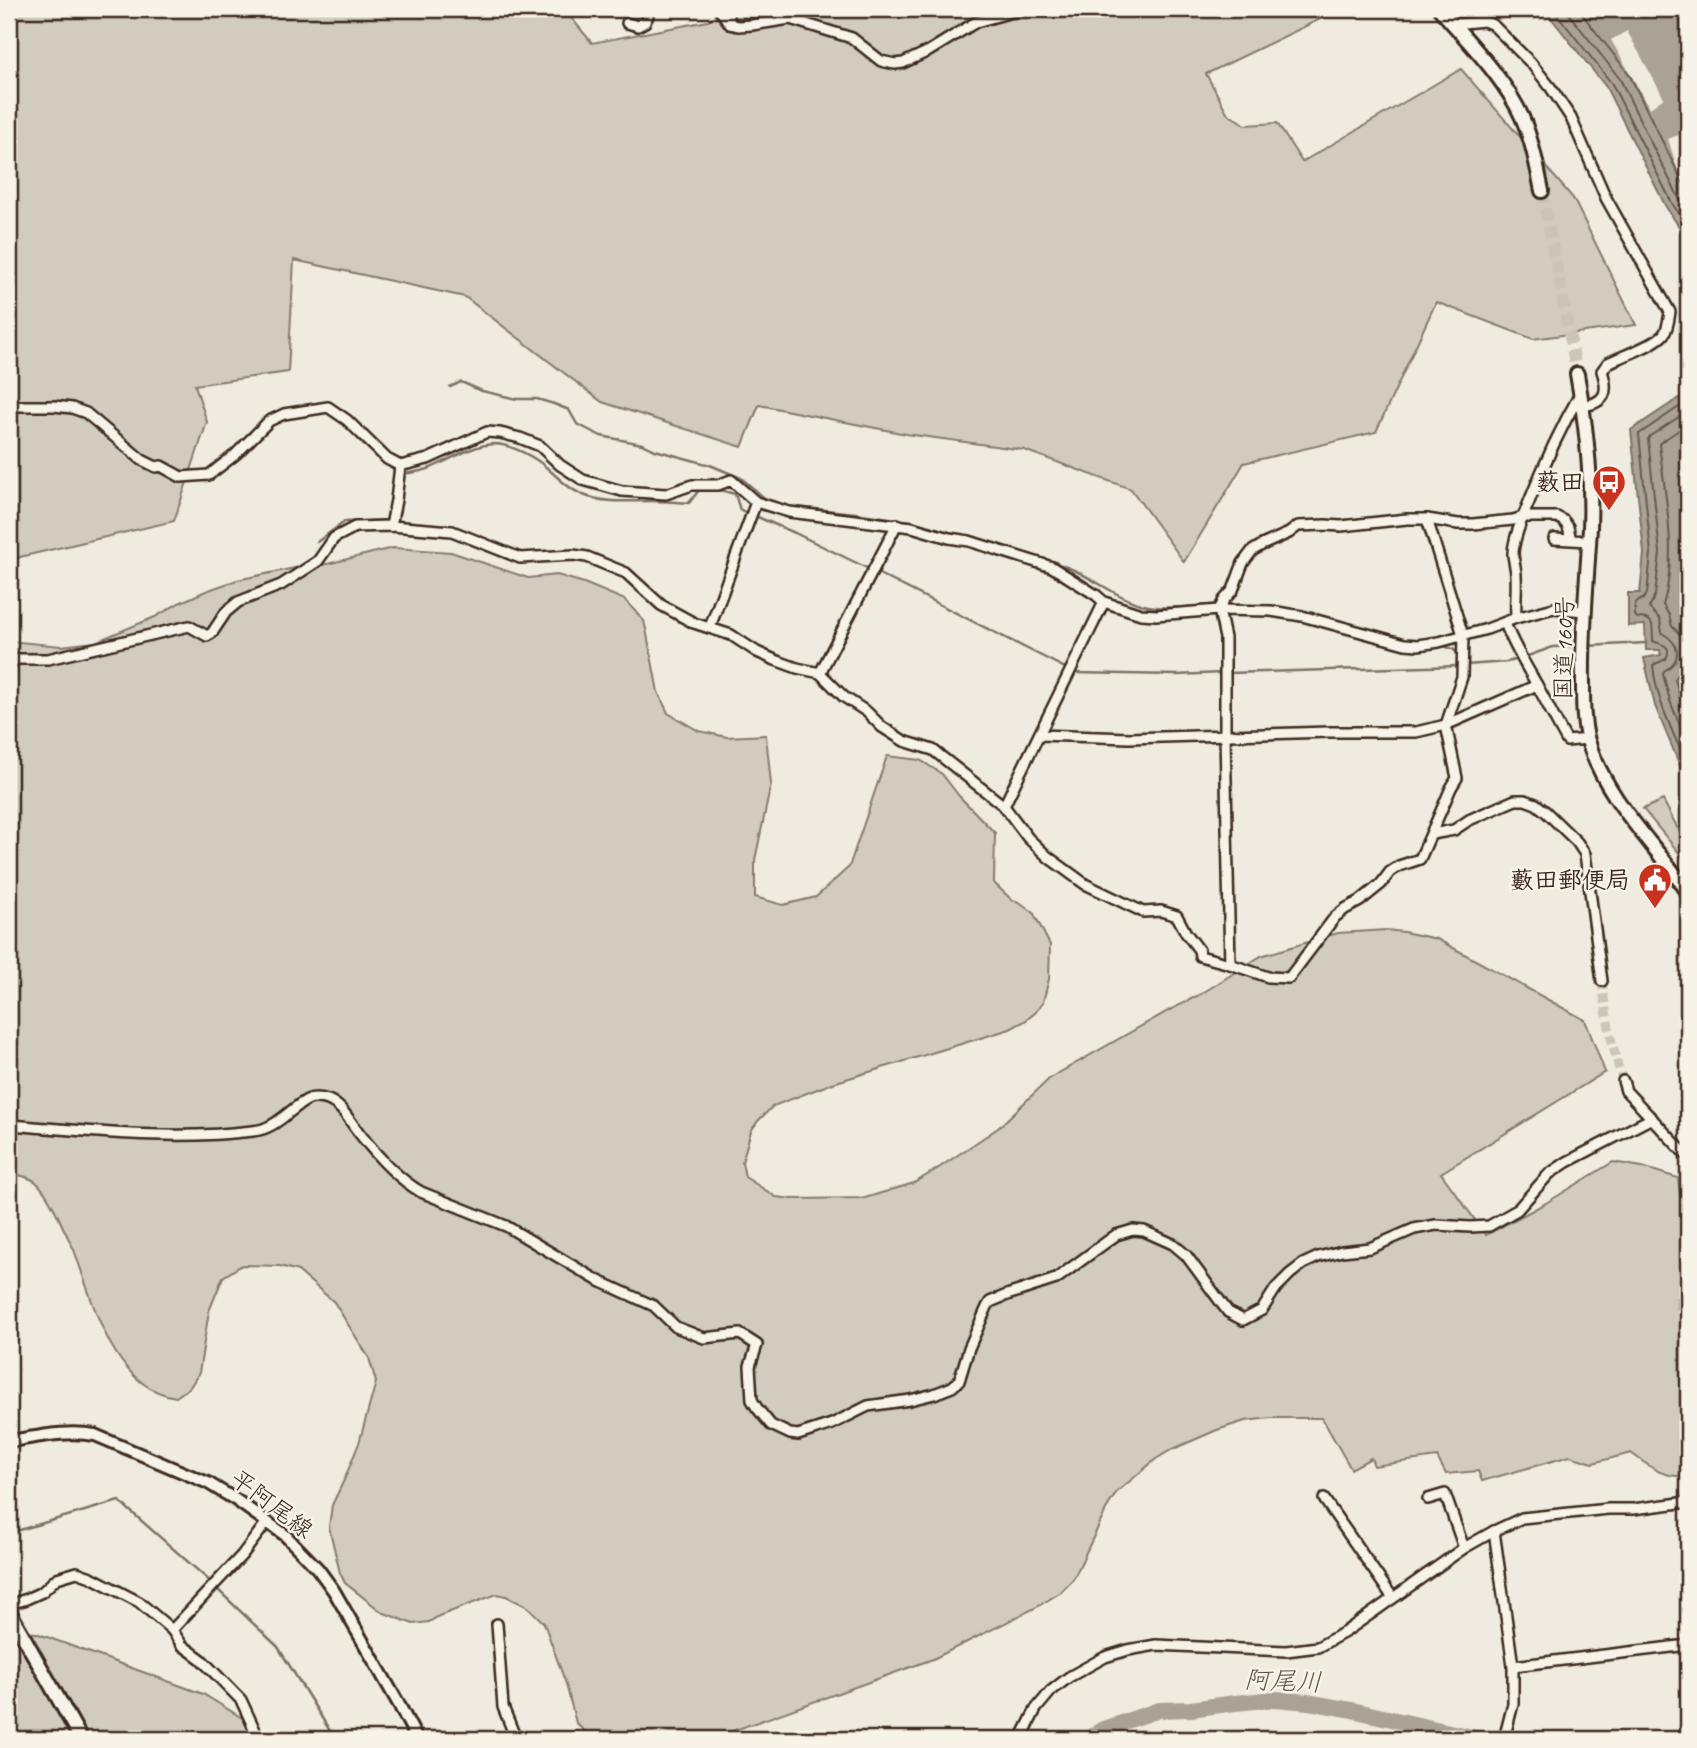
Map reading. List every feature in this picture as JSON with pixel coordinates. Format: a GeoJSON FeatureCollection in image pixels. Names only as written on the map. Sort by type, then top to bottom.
{"type":"FeatureCollection","features":[{"type":"Feature","properties":{"kind":"highway"},"geometry":{"type":"LineString","coordinates":[[1440,9],[1502,85],[1522,117],[1535,157],[1542,191]]}},
{"type":"Feature","properties":{"kind":"highway","name":"国道160号"},"geometry":{"type":"LineString","coordinates":[[1577,374],[1589,477],[1589,541],[1583,635],[1584,720],[1588,739],[1599,768],[1622,808],[1688,892]]}},
{"type":"Feature","properties":{"kind":"highway"},"geometry":{"type":"LineString","coordinates":[[9,1611],[82,1739]]}},
{"type":"Feature","properties":{"kind":"highway"},"geometry":{"type":"LineString","coordinates":[[9,1626],[73,1739]]}},
{"type":"Feature","properties":{"kind":"main road","name":"平阿尾線"},"geometry":{"type":"LineString","coordinates":[[9,1441],[58,1433],[79,1432],[95,1435],[208,1483],[285,1535],[304,1553],[334,1591],[417,1739]]}},
{"type":"Feature","properties":{"kind":"street"},"geometry":{"type":"LineString","coordinates":[[627,23],[638,26],[645,22],[648,16],[646,9]]}},
{"type":"Feature","properties":{"kind":"street"},"geometry":{"type":"LineString","coordinates":[[719,9],[730,24],[738,26],[790,19],[852,38],[881,61],[895,64],[929,51],[976,22],[1023,9]]}},
{"type":"Feature","properties":{"kind":"street"},"geometry":{"type":"LineString","coordinates":[[727,9],[730,24]]}},
{"type":"Feature","properties":{"kind":"street"},"geometry":{"type":"LineString","coordinates":[[1453,24],[1484,21],[1493,25],[1531,63],[1551,88],[1571,118],[1606,198],[1670,312],[1663,334],[1648,345],[1604,367],[1602,371],[1606,383],[1602,400],[1594,405],[1581,399],[1558,433],[1523,517],[1513,554],[1516,618]]}},
{"type":"Feature","properties":{"kind":"street"},"geometry":{"type":"LineString","coordinates":[[9,406],[54,406],[86,413],[142,460],[181,477],[209,475],[236,454],[270,421],[284,414],[328,407],[347,420],[387,459],[400,466],[428,459],[487,432],[500,433],[540,446],[560,465],[583,480],[622,491],[666,494],[692,485],[718,485],[731,480],[756,502],[789,512],[897,524],[969,541],[1052,567],[1104,602],[1141,614],[1219,610],[1271,611],[1302,616],[1418,645],[1439,642],[1553,608],[1584,611]]}},
{"type":"Feature","properties":{"kind":"street"},"geometry":{"type":"LineString","coordinates":[[391,526],[400,466]]}},
{"type":"Feature","properties":{"kind":"street"},"geometry":{"type":"LineString","coordinates":[[710,627],[756,502]]}},
{"type":"Feature","properties":{"kind":"street"},"geometry":{"type":"LineString","coordinates":[[1230,964],[1225,638],[1219,610],[1233,590],[1243,563],[1252,551],[1298,526],[1341,526],[1391,520],[1427,519],[1473,524],[1523,517],[1558,517],[1568,527],[1571,540],[1553,539],[1589,541]]}},
{"type":"Feature","properties":{"kind":"street"},"geometry":{"type":"LineString","coordinates":[[9,665],[17,659],[48,659],[188,626],[207,636],[226,612],[238,602],[282,586],[318,561],[334,538],[355,527],[391,526],[452,531],[520,558],[573,555],[587,557],[626,573],[661,605],[694,624],[731,635],[775,660],[820,673],[844,697],[867,712],[882,727],[904,741],[933,750],[1004,806],[1028,838],[1048,857],[1085,884],[1143,912],[1161,911],[1177,916],[1199,950],[1200,956],[1268,977],[1289,978],[1335,918],[1381,884],[1390,872],[1420,859],[1457,778],[1446,725],[1462,677],[1463,635],[1427,519]]}},
{"type":"Feature","properties":{"kind":"street"},"geometry":{"type":"LineString","coordinates":[[820,673],[897,524]]}},
{"type":"Feature","properties":{"kind":"street"},"geometry":{"type":"LineString","coordinates":[[1004,806],[1104,602]]}},
{"type":"Feature","properties":{"kind":"street"},"geometry":{"type":"LineString","coordinates":[[1505,623],[1525,666],[1567,741],[1588,739]]}},
{"type":"Feature","properties":{"kind":"street"},"geometry":{"type":"LineString","coordinates":[[1040,735],[1129,738],[1416,732],[1446,725],[1537,685]]}},
{"type":"Feature","properties":{"kind":"street"},"geometry":{"type":"LineString","coordinates":[[1432,834],[1454,830],[1469,820],[1515,800],[1536,804],[1545,811],[1577,842],[1585,854],[1602,981]]}},
{"type":"Feature","properties":{"kind":"street"},"geometry":{"type":"LineString","coordinates":[[1623,1082],[1626,1091],[1688,1157]]}},
{"type":"Feature","properties":{"kind":"street"},"geometry":{"type":"LineString","coordinates":[[9,1125],[202,1136],[268,1128],[309,1099],[330,1101],[345,1112],[359,1134],[388,1166],[421,1192],[506,1226],[597,1280],[654,1306],[676,1327],[704,1338],[740,1334],[757,1345],[750,1366],[752,1399],[771,1424],[798,1435],[832,1424],[868,1406],[934,1395],[953,1387],[959,1381],[969,1348],[990,1302],[1056,1279],[1115,1235],[1133,1230],[1144,1231],[1172,1244],[1185,1255],[1227,1312],[1244,1320],[1262,1310],[1290,1274],[1318,1257],[1370,1248],[1414,1229],[1436,1225],[1489,1226],[1517,1210],[1540,1183],[1558,1168],[1652,1118]]}},
{"type":"Feature","properties":{"kind":"street"},"geometry":{"type":"LineString","coordinates":[[1428,1499],[1445,1494],[1464,1548]]}},
{"type":"Feature","properties":{"kind":"street"},"geometry":{"type":"LineString","coordinates":[[1324,1499],[1393,1598]]}},
{"type":"Feature","properties":{"kind":"street"},"geometry":{"type":"LineString","coordinates":[[1021,1739],[1036,1709],[1051,1691],[1069,1677],[1105,1657],[1156,1645],[1286,1651],[1318,1647],[1345,1632],[1464,1548],[1522,1518],[1688,1502]]}},
{"type":"Feature","properties":{"kind":"street"},"geometry":{"type":"LineString","coordinates":[[172,1630],[242,1555],[267,1522]]}},
{"type":"Feature","properties":{"kind":"street"},"geometry":{"type":"LineString","coordinates":[[1494,1531],[1513,1666],[1513,1704],[1504,1739]]}},
{"type":"Feature","properties":{"kind":"street"},"geometry":{"type":"LineString","coordinates":[[9,1604],[42,1592],[57,1578],[77,1572],[139,1602],[172,1630],[182,1645],[201,1659],[241,1700],[259,1739]]}},
{"type":"Feature","properties":{"kind":"street"},"geometry":{"type":"LineString","coordinates":[[497,1624],[503,1707],[516,1739]]}},
{"type":"Feature","properties":{"kind":"street"},"geometry":{"type":"LineString","coordinates":[[1513,1666],[1688,1645]]}},
{"type":"Feature","properties":{"kind":"shaded area"},"geometry":{"type":"Polygon","coordinates":[[[9,9],[116,9],[235,16],[260,9],[564,9],[592,43],[708,21],[724,9],[1341,9],[1206,74],[1228,114],[1246,125],[1277,123],[1302,162],[1461,69],[1573,198],[1636,325],[1533,339],[1436,302],[1376,432],[1244,463],[1184,562],[1131,489],[1024,450],[906,434],[759,405],[742,447],[602,402],[465,297],[294,260],[288,372],[195,385],[207,422],[174,521],[20,557],[9,563],[9,9]]]}},
{"type":"Feature","properties":{"kind":"shaded area"},"geometry":{"type":"Polygon","coordinates":[[[393,548],[451,552],[528,578],[557,575],[625,600],[644,621],[658,692],[668,713],[699,731],[727,737],[766,735],[771,784],[755,860],[755,897],[783,905],[816,897],[849,867],[887,756],[920,760],[942,774],[995,833],[994,883],[1012,900],[1033,912],[1050,945],[1049,979],[1043,1002],[1035,1013],[1010,1029],[833,1083],[773,1106],[751,1131],[742,1162],[745,1177],[776,1197],[865,1198],[914,1183],[998,1128],[1050,1078],[1201,994],[1261,956],[1338,933],[1386,930],[1437,939],[1585,1020],[1605,1072],[1441,1173],[1486,1235],[1546,1203],[1613,1162],[1678,1178],[1688,1230],[1688,1292],[1678,1298],[1678,1309],[1688,1315],[1688,1476],[1664,1473],[1631,1453],[1593,1463],[1570,1456],[1482,1481],[1478,1471],[1446,1474],[1437,1457],[1374,1466],[1371,1458],[1351,1469],[1322,1418],[1245,1421],[1171,1450],[1156,1459],[1117,1492],[1074,1578],[1061,1592],[1037,1607],[933,1659],[710,1739],[592,1739],[576,1723],[566,1684],[544,1623],[528,1607],[506,1596],[497,1594],[429,1622],[413,1624],[382,1612],[345,1583],[329,1527],[332,1505],[359,1443],[376,1382],[369,1358],[334,1302],[298,1271],[280,1266],[242,1265],[223,1277],[209,1311],[199,1373],[190,1387],[176,1397],[154,1390],[136,1377],[108,1339],[74,1250],[44,1191],[32,1180],[9,1173],[9,641],[61,646],[95,642],[155,617],[206,591],[237,580],[309,565],[323,565],[393,548]]]}},
{"type":"Feature","properties":{"kind":"shaded area"},"geometry":{"type":"Polygon","coordinates":[[[1663,800],[1688,848],[1688,864],[1643,809],[1663,800]]]}},
{"type":"Feature","properties":{"kind":"shaded area"},"geometry":{"type":"Polygon","coordinates":[[[9,1629],[36,1633],[203,1694],[247,1721],[263,1739],[9,1739],[9,1629]]]}},
{"type":"Feature","properties":{"kind":"water"},"geometry":{"type":"Polygon","coordinates":[[[1544,9],[1688,9],[1688,240],[1666,207],[1606,87],[1544,9]]]}},
{"type":"Feature","properties":{"kind":"water"},"geometry":{"type":"Polygon","coordinates":[[[1688,392],[1688,785],[1655,706],[1644,658],[1661,655],[1660,650],[1646,650],[1645,625],[1628,626],[1628,593],[1640,593],[1644,553],[1631,430],[1688,392]]]}},
{"type":"Feature","properties":{"kind":"pier"},"geometry":{"type":"Polygon","coordinates":[[[1627,31],[1664,98],[1650,108],[1611,40],[1627,31]]]}},
{"type":"Feature","properties":{"kind":"pier"},"geometry":{"type":"Polygon","coordinates":[[[1681,134],[1688,156],[1688,203],[1668,139],[1681,134]]]}},
{"type":"Feature","properties":{"kind":"waterway"},"geometry":{"type":"LineString","coordinates":[[450,387],[461,382],[482,391],[554,404],[569,410],[577,424],[601,436],[642,444],[710,465],[741,478],[768,501]]}},
{"type":"Feature","properties":{"kind":"waterway"},"geometry":{"type":"LineString","coordinates":[[401,474],[428,469],[469,450],[494,444],[507,446],[529,456],[571,489],[598,499],[689,503],[699,490],[705,489]]}},
{"type":"Feature","properties":{"kind":"waterway"},"geometry":{"type":"LineString","coordinates":[[391,502],[394,478]]}},
{"type":"Feature","properties":{"kind":"waterway"},"geometry":{"type":"LineString","coordinates":[[716,489],[735,494],[740,510],[748,513]]}},
{"type":"Feature","properties":{"kind":"waterway"},"geometry":{"type":"LineString","coordinates":[[784,506],[910,521],[967,537]]}},
{"type":"Feature","properties":{"kind":"waterway"},"geometry":{"type":"LineString","coordinates":[[755,516],[869,569]]}},
{"type":"Feature","properties":{"kind":"waterway"},"geometry":{"type":"LineString","coordinates":[[317,542],[344,522],[390,520]]}},
{"type":"Feature","properties":{"kind":"waterway"},"geometry":{"type":"LineString","coordinates":[[984,541],[1065,566],[1144,605],[1171,608],[1219,605]]}},
{"type":"Feature","properties":{"kind":"waterway"},"geometry":{"type":"LineString","coordinates":[[875,572],[1075,673],[1222,673]]}},
{"type":"Feature","properties":{"kind":"waterway"},"geometry":{"type":"LineString","coordinates":[[1226,605],[1302,611],[1346,624]]}},
{"type":"Feature","properties":{"kind":"waterway"},"geometry":{"type":"LineString","coordinates":[[1400,639],[1424,640]]}},
{"type":"Feature","properties":{"kind":"waterway"},"geometry":{"type":"LineString","coordinates":[[1586,646],[1646,643]]}},
{"type":"Feature","properties":{"kind":"waterway"},"geometry":{"type":"LineString","coordinates":[[1441,645],[1453,649],[1459,655]]}},
{"type":"Feature","properties":{"kind":"waterway"},"geometry":{"type":"LineString","coordinates":[[1525,657],[1553,647],[1580,646]]}},
{"type":"Feature","properties":{"kind":"waterway"},"geometry":{"type":"LineString","coordinates":[[1466,665],[1518,659]]}},
{"type":"Feature","properties":{"kind":"waterway"},"geometry":{"type":"LineString","coordinates":[[1229,673],[1460,666]]}},
{"type":"Feature","properties":{"kind":"waterway"},"geometry":{"type":"LineString","coordinates":[[9,1533],[119,1501],[212,1583]]}},
{"type":"Feature","properties":{"kind":"waterway"},"geometry":{"type":"LineString","coordinates":[[216,1588],[278,1647],[335,1739]]}},
{"type":"Feature","properties":{"kind":"waterway","name":"阿尾川"},"geometry":{"type":"LineString","coordinates":[[1088,1739],[1103,1729],[1159,1710],[1276,1699],[1352,1710],[1480,1739]]}},
{"type":"Feature","properties":{"kind":"tunnel"},"geometry":{"type":"LineString","coordinates":[[1542,191],[1577,374]]}},
{"type":"Feature","properties":{"kind":"tunnel"},"geometry":{"type":"LineString","coordinates":[[1602,981],[1610,1032],[1623,1081]]}},
{"type":"Feature","properties":{"kind":"place","name":"薮田"},"geometry":{"type":"Point","coordinates":[1609,512]}},
{"type":"Feature","properties":{"kind":"place","name":"藪田郵便局"},"geometry":{"type":"Point","coordinates":[1655,910]}}]}
